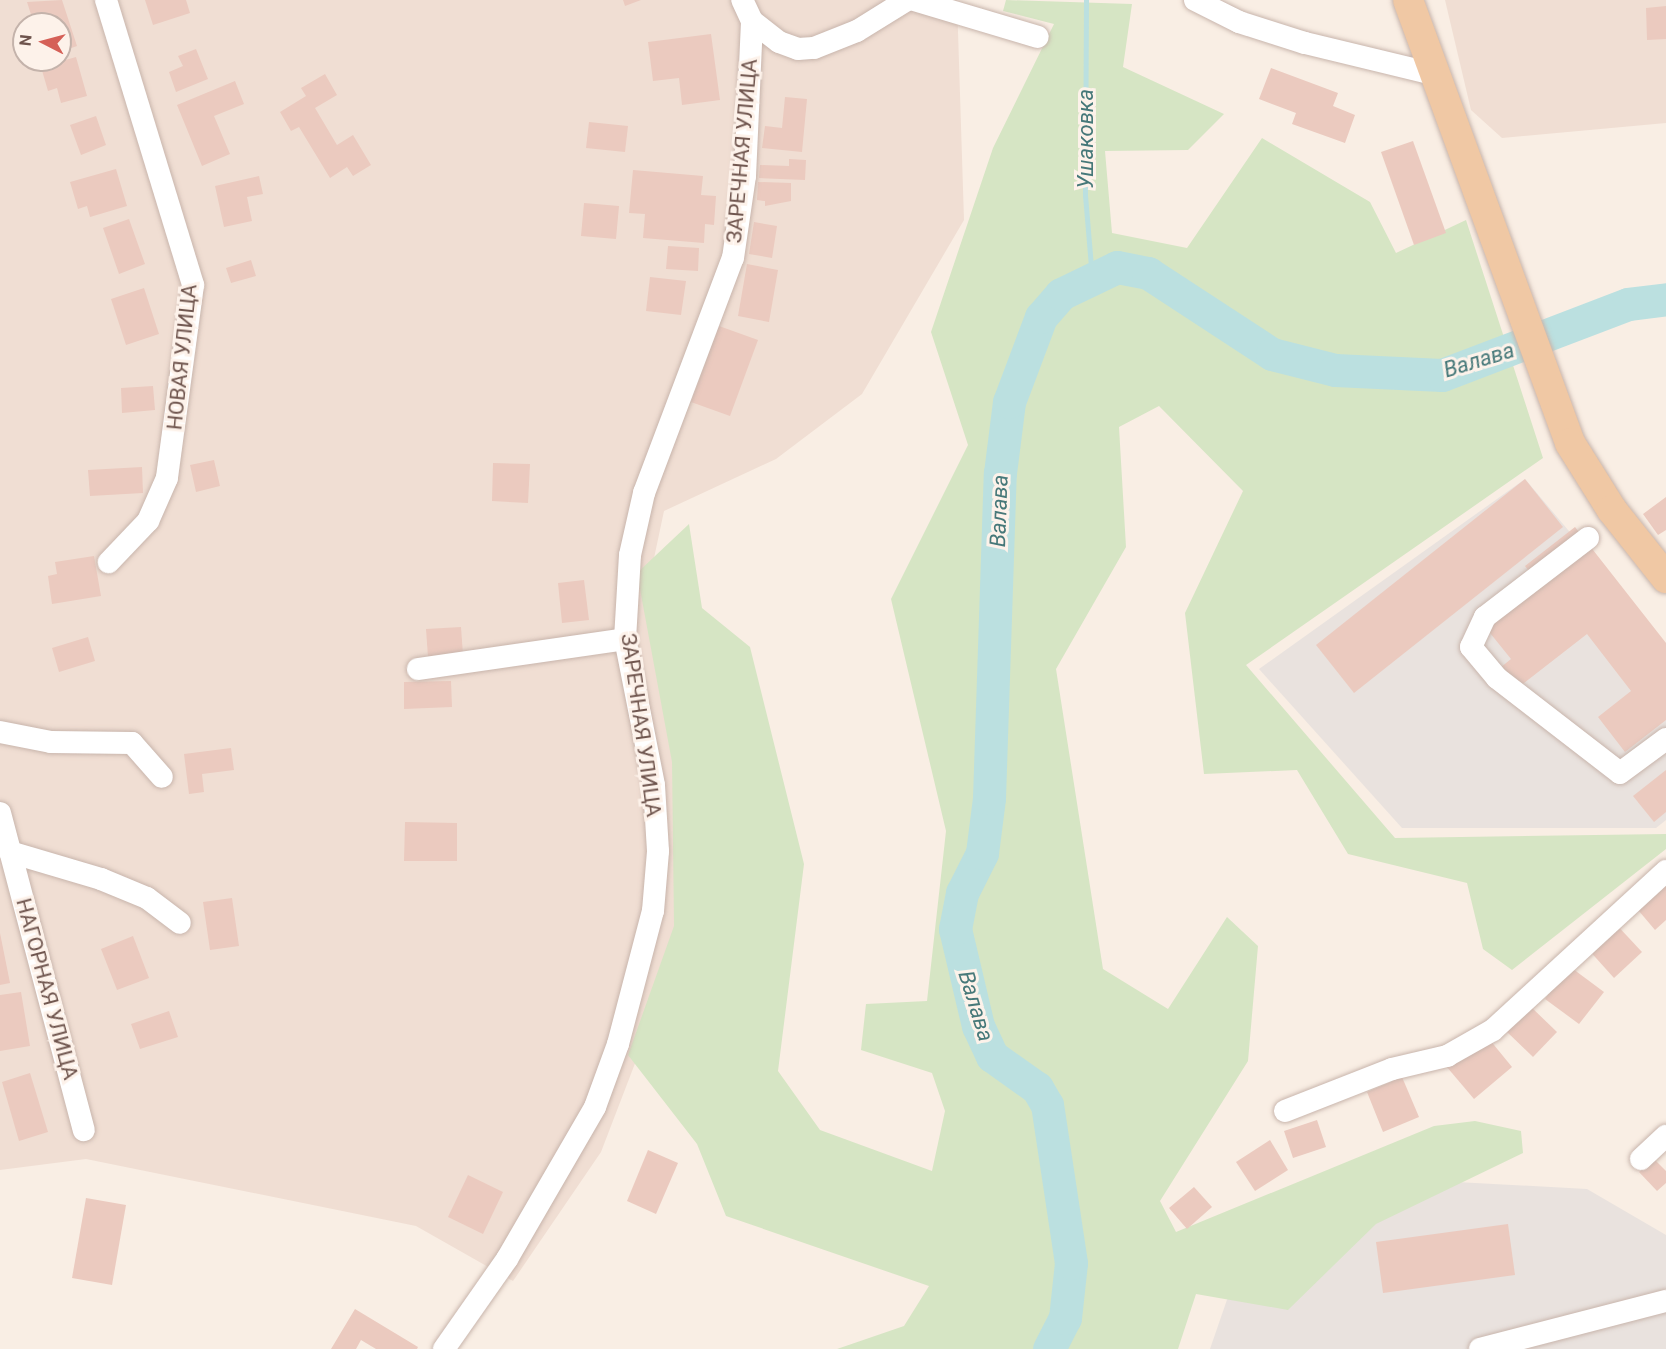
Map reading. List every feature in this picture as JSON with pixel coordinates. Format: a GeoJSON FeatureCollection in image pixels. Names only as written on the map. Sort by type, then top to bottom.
{"type":"FeatureCollection","features":[{"type":"Feature","properties":{"kind":"main road"},"geometry":{"type":"LineString","coordinates":[[1408,0],[1553,400],[1591,479],[1666,578]]}},
{"type":"Feature","properties":{"kind":"street","name":"НОВАЯ УЛИЦА"},"geometry":{"type":"LineString","coordinates":[[106,0],[193,285],[167,478],[148,521],[108,562]]}},
{"type":"Feature","properties":{"kind":"street","name":"ЗАРЕЧНАЯ УЛИЦА"},"geometry":{"type":"LineString","coordinates":[[444,1349],[507,1259],[595,1107],[618,1044],[653,911],[658,851],[654,785],[625,639],[630,555],[644,493],[733,258],[745,176],[752,21],[742,0]]}},
{"type":"Feature","properties":{"kind":"street"},"geometry":{"type":"LineString","coordinates":[[752,21],[779,42],[798,49],[814,48],[858,31],[907,0]]}},
{"type":"Feature","properties":{"kind":"street"},"geometry":{"type":"LineString","coordinates":[[914,0],[1038,37]]}},
{"type":"Feature","properties":{"kind":"street"},"geometry":{"type":"LineString","coordinates":[[1195,0],[1239,22],[1305,44],[1437,75]]}},
{"type":"Feature","properties":{"kind":"street"},"geometry":{"type":"LineString","coordinates":[[1588,538],[1485,617],[1471,647],[1497,678],[1620,773],[1666,739]]}},
{"type":"Feature","properties":{"kind":"street"},"geometry":{"type":"LineString","coordinates":[[418,669],[625,639]]}},
{"type":"Feature","properties":{"kind":"street"},"geometry":{"type":"LineString","coordinates":[[0,732],[51,742],[132,743],[162,777]]}},
{"type":"Feature","properties":{"kind":"street","name":"НАГОРНАЯ УЛИЦА"},"geometry":{"type":"LineString","coordinates":[[0,813],[84,1130]]}},
{"type":"Feature","properties":{"kind":"street"},"geometry":{"type":"LineString","coordinates":[[10,852],[101,879],[147,898],[180,923]]}},
{"type":"Feature","properties":{"kind":"street"},"geometry":{"type":"LineString","coordinates":[[1285,1111],[1392,1069],[1447,1056],[1493,1030],[1666,871]]}},
{"type":"Feature","properties":{"kind":"street"},"geometry":{"type":"LineString","coordinates":[[1641,1159],[1666,1136]]}},
{"type":"Feature","properties":{"kind":"street"},"geometry":{"type":"LineString","coordinates":[[1480,1349],[1666,1301]]}},
{"type":"Feature","properties":{"kind":"shaded area"},"geometry":{"type":"Polygon","coordinates":[[[0,0],[957,0],[964,220],[862,394],[776,459],[664,511],[650,577],[665,676],[687,928],[601,1152],[513,1281],[416,1226],[86,1159],[0,1170],[0,0]]]}},
{"type":"Feature","properties":{"kind":"shaded area"},"geometry":{"type":"Polygon","coordinates":[[[1445,0],[1666,0],[1666,123],[1502,138],[1471,110],[1445,0]]]}},
{"type":"Feature","properties":{"kind":"shaded area"},"geometry":{"type":"Polygon","coordinates":[[[1525,479],[1666,646],[1666,820],[1656,828],[1402,828],[1259,669],[1525,479]]]}},
{"type":"Feature","properties":{"kind":"shaded area"},"geometry":{"type":"Polygon","coordinates":[[[1438,1181],[1587,1189],[1666,1235],[1666,1349],[1210,1349],[1250,1233],[1438,1181]]]}},
{"type":"Feature","properties":{"kind":"green space"},"geometry":{"type":"Polygon","coordinates":[[[1006,0],[1132,4],[1123,67],[1224,114],[1188,150],[1105,151],[1112,233],[1187,248],[1262,138],[1370,202],[1396,253],[1466,220],[1543,458],[1246,665],[1395,838],[1666,834],[1666,849],[1512,970],[1483,949],[1467,883],[1348,854],[1297,770],[1204,774],[1185,613],[1243,491],[1159,406],[1119,427],[1126,547],[1056,669],[1103,969],[1168,1009],[1227,917],[1258,946],[1248,1061],[1160,1201],[1176,1232],[1434,1126],[1475,1121],[1521,1131],[1523,1153],[1376,1224],[1288,1310],[1196,1294],[1178,1349],[837,1349],[904,1326],[929,1286],[726,1216],[697,1144],[628,1055],[674,926],[672,762],[637,573],[689,524],[702,608],[750,647],[804,864],[778,1071],[820,1130],[932,1171],[945,1111],[932,1073],[861,1050],[866,1004],[927,1001],[946,831],[891,599],[968,445],[931,332],[993,148],[1054,24],[1003,11],[1006,0]]]}},
{"type":"Feature","properties":{"kind":"building"},"geometry":{"type":"Polygon","coordinates":[[[62,0],[66,12],[30,12],[27,2],[62,0]]]}},
{"type":"Feature","properties":{"kind":"building"},"geometry":{"type":"Polygon","coordinates":[[[145,0],[186,0],[190,13],[153,25],[145,0]]]}},
{"type":"Feature","properties":{"kind":"building"},"geometry":{"type":"Polygon","coordinates":[[[623,0],[641,0],[625,6],[623,0]]]}},
{"type":"Feature","properties":{"kind":"building"},"geometry":{"type":"Polygon","coordinates":[[[1666,6],[1666,39],[1647,40],[1646,8],[1666,6]]]}},
{"type":"Feature","properties":{"kind":"building"},"geometry":{"type":"Polygon","coordinates":[[[72,31],[77,46],[72,48],[72,31]]]}},
{"type":"Feature","properties":{"kind":"building"},"geometry":{"type":"Polygon","coordinates":[[[711,34],[720,100],[682,105],[679,78],[653,81],[648,42],[711,34]]]}},
{"type":"Feature","properties":{"kind":"building"},"geometry":{"type":"Polygon","coordinates":[[[196,49],[208,79],[176,92],[169,72],[183,66],[178,56],[196,49]]]}},
{"type":"Feature","properties":{"kind":"building"},"geometry":{"type":"Polygon","coordinates":[[[76,57],[87,96],[61,103],[57,88],[48,91],[42,72],[72,72],[72,58],[76,57]]]}},
{"type":"Feature","properties":{"kind":"building"},"geometry":{"type":"Polygon","coordinates":[[[1271,68],[1338,93],[1333,106],[1355,115],[1345,143],[1292,124],[1296,113],[1259,99],[1271,68]]]}},
{"type":"Feature","properties":{"kind":"building"},"geometry":{"type":"Polygon","coordinates":[[[325,74],[337,95],[315,108],[337,145],[353,135],[371,165],[353,176],[347,167],[330,178],[299,127],[291,131],[280,112],[306,96],[301,88],[325,74]]]}},
{"type":"Feature","properties":{"kind":"building"},"geometry":{"type":"Polygon","coordinates":[[[235,81],[244,104],[214,116],[230,154],[202,166],[177,105],[235,81]]]}},
{"type":"Feature","properties":{"kind":"building"},"geometry":{"type":"Polygon","coordinates":[[[785,97],[807,99],[802,152],[762,148],[765,126],[782,128],[785,97]]]}},
{"type":"Feature","properties":{"kind":"building"},"geometry":{"type":"Polygon","coordinates":[[[96,116],[106,145],[81,155],[70,125],[96,116]]]}},
{"type":"Feature","properties":{"kind":"building"},"geometry":{"type":"Polygon","coordinates":[[[589,122],[628,126],[625,152],[586,148],[589,122]]]}},
{"type":"Feature","properties":{"kind":"building"},"geometry":{"type":"Polygon","coordinates":[[[1413,141],[1446,233],[1414,245],[1381,152],[1413,141]]]}},
{"type":"Feature","properties":{"kind":"building"},"geometry":{"type":"Polygon","coordinates":[[[789,159],[806,160],[805,180],[759,178],[760,165],[789,166],[789,159]]]}},
{"type":"Feature","properties":{"kind":"building"},"geometry":{"type":"Polygon","coordinates":[[[116,169],[127,206],[90,217],[87,206],[78,209],[70,182],[116,169]]]}},
{"type":"Feature","properties":{"kind":"building"},"geometry":{"type":"Polygon","coordinates":[[[633,170],[703,176],[701,195],[716,196],[714,225],[705,224],[704,243],[643,238],[645,214],[629,213],[633,170]]]}},
{"type":"Feature","properties":{"kind":"building"},"geometry":{"type":"Polygon","coordinates":[[[259,176],[263,194],[247,197],[252,221],[224,227],[215,186],[259,176]]]}},
{"type":"Feature","properties":{"kind":"building"},"geometry":{"type":"Polygon","coordinates":[[[758,182],[791,183],[791,201],[765,206],[765,201],[757,200],[758,182]]]}},
{"type":"Feature","properties":{"kind":"building"},"geometry":{"type":"Polygon","coordinates":[[[584,203],[619,206],[616,239],[581,236],[584,203]]]}},
{"type":"Feature","properties":{"kind":"building"},"geometry":{"type":"Polygon","coordinates":[[[129,219],[145,264],[119,274],[103,228],[129,219]]]}},
{"type":"Feature","properties":{"kind":"building"},"geometry":{"type":"Polygon","coordinates":[[[754,222],[777,226],[772,258],[749,254],[754,222]]]}},
{"type":"Feature","properties":{"kind":"building"},"geometry":{"type":"Polygon","coordinates":[[[668,246],[699,248],[698,271],[666,269],[668,246]]]}},
{"type":"Feature","properties":{"kind":"building"},"geometry":{"type":"Polygon","coordinates":[[[251,260],[256,276],[231,283],[226,268],[251,260]]]}},
{"type":"Feature","properties":{"kind":"building"},"geometry":{"type":"Polygon","coordinates":[[[747,264],[778,270],[769,322],[738,316],[747,264]]]}},
{"type":"Feature","properties":{"kind":"building"},"geometry":{"type":"Polygon","coordinates":[[[650,277],[686,281],[681,315],[646,311],[650,277]]]}},
{"type":"Feature","properties":{"kind":"building"},"geometry":{"type":"Polygon","coordinates":[[[144,288],[159,334],[126,345],[111,299],[144,288]]]}},
{"type":"Feature","properties":{"kind":"building"},"geometry":{"type":"Polygon","coordinates":[[[719,326],[758,340],[730,416],[691,402],[719,326]]]}},
{"type":"Feature","properties":{"kind":"building"},"geometry":{"type":"Polygon","coordinates":[[[153,386],[155,410],[122,413],[121,388],[153,386]]]}},
{"type":"Feature","properties":{"kind":"building"},"geometry":{"type":"Polygon","coordinates":[[[214,460],[220,486],[196,492],[190,465],[214,460]]]}},
{"type":"Feature","properties":{"kind":"building"},"geometry":{"type":"Polygon","coordinates":[[[493,463],[530,464],[528,503],[492,501],[493,463]]]}},
{"type":"Feature","properties":{"kind":"building"},"geometry":{"type":"Polygon","coordinates":[[[142,467],[143,493],[90,496],[88,470],[142,467]]]}},
{"type":"Feature","properties":{"kind":"building"},"geometry":{"type":"Polygon","coordinates":[[[1525,479],[1563,527],[1354,693],[1316,645],[1525,479]]]}},
{"type":"Feature","properties":{"kind":"building"},"geometry":{"type":"Polygon","coordinates":[[[1666,497],[1666,530],[1658,535],[1643,514],[1666,497]]]}},
{"type":"Feature","properties":{"kind":"building"},"geometry":{"type":"Polygon","coordinates":[[[1575,527],[1666,643],[1666,720],[1625,752],[1598,717],[1631,691],[1587,634],[1506,697],[1490,676],[1511,659],[1482,623],[1536,580],[1525,566],[1575,527]]]}},
{"type":"Feature","properties":{"kind":"building"},"geometry":{"type":"Polygon","coordinates":[[[94,556],[101,596],[52,604],[48,576],[57,574],[55,562],[94,556]]]}},
{"type":"Feature","properties":{"kind":"building"},"geometry":{"type":"Polygon","coordinates":[[[584,580],[589,620],[562,623],[558,583],[584,580]]]}},
{"type":"Feature","properties":{"kind":"building"},"geometry":{"type":"Polygon","coordinates":[[[461,627],[463,655],[428,657],[426,629],[461,627]]]}},
{"type":"Feature","properties":{"kind":"building"},"geometry":{"type":"Polygon","coordinates":[[[88,637],[95,661],[59,672],[52,648],[88,637]]]}},
{"type":"Feature","properties":{"kind":"building"},"geometry":{"type":"Polygon","coordinates":[[[451,681],[452,707],[404,709],[404,682],[451,681]]]}},
{"type":"Feature","properties":{"kind":"building"},"geometry":{"type":"Polygon","coordinates":[[[231,748],[234,770],[202,774],[204,792],[189,794],[184,754],[231,748]]]}},
{"type":"Feature","properties":{"kind":"building"},"geometry":{"type":"Polygon","coordinates":[[[1666,770],[1666,812],[1654,822],[1633,796],[1666,770]]]}},
{"type":"Feature","properties":{"kind":"building"},"geometry":{"type":"Polygon","coordinates":[[[405,822],[457,823],[457,861],[404,861],[405,822]]]}},
{"type":"Feature","properties":{"kind":"building"},"geometry":{"type":"Polygon","coordinates":[[[1666,880],[1666,920],[1655,930],[1633,904],[1666,880]]]}},
{"type":"Feature","properties":{"kind":"building"},"geometry":{"type":"Polygon","coordinates":[[[232,898],[239,946],[210,950],[203,902],[232,898]]]}},
{"type":"Feature","properties":{"kind":"building"},"geometry":{"type":"Polygon","coordinates":[[[1614,922],[1642,952],[1614,978],[1587,948],[1614,922]]]}},
{"type":"Feature","properties":{"kind":"building"},"geometry":{"type":"Polygon","coordinates":[[[0,933],[10,983],[0,985],[0,933]]]}},
{"type":"Feature","properties":{"kind":"building"},"geometry":{"type":"Polygon","coordinates":[[[133,936],[149,978],[117,990],[101,949],[133,936]]]}},
{"type":"Feature","properties":{"kind":"building"},"geometry":{"type":"Polygon","coordinates":[[[1569,966],[1604,992],[1579,1024],[1545,999],[1569,966]]]}},
{"type":"Feature","properties":{"kind":"building"},"geometry":{"type":"Polygon","coordinates":[[[21,992],[30,1046],[0,1051],[0,995],[21,992]]]}},
{"type":"Feature","properties":{"kind":"building"},"geometry":{"type":"Polygon","coordinates":[[[1529,1005],[1557,1032],[1533,1057],[1505,1030],[1529,1005]]]}},
{"type":"Feature","properties":{"kind":"building"},"geometry":{"type":"Polygon","coordinates":[[[169,1011],[178,1037],[140,1049],[131,1024],[169,1011]]]}},
{"type":"Feature","properties":{"kind":"building"},"geometry":{"type":"Polygon","coordinates":[[[1485,1034],[1512,1067],[1474,1099],[1446,1066],[1485,1034]]]}},
{"type":"Feature","properties":{"kind":"building"},"geometry":{"type":"Polygon","coordinates":[[[30,1073],[48,1132],[19,1141],[2,1082],[30,1073]]]}},
{"type":"Feature","properties":{"kind":"building"},"geometry":{"type":"Polygon","coordinates":[[[1402,1077],[1419,1117],[1383,1132],[1367,1092],[1402,1077]]]}},
{"type":"Feature","properties":{"kind":"building"},"geometry":{"type":"Polygon","coordinates":[[[1317,1120],[1326,1147],[1293,1158],[1284,1131],[1317,1120]]]}},
{"type":"Feature","properties":{"kind":"building"},"geometry":{"type":"Polygon","coordinates":[[[1270,1140],[1288,1170],[1255,1191],[1236,1162],[1270,1140]]]}},
{"type":"Feature","properties":{"kind":"building"},"geometry":{"type":"Polygon","coordinates":[[[648,1150],[678,1163],[656,1214],[627,1201],[648,1150]]]}},
{"type":"Feature","properties":{"kind":"building"},"geometry":{"type":"Polygon","coordinates":[[[1653,1158],[1666,1171],[1666,1183],[1657,1191],[1639,1172],[1653,1158]]]}},
{"type":"Feature","properties":{"kind":"building"},"geometry":{"type":"Polygon","coordinates":[[[468,1175],[503,1192],[483,1234],[448,1217],[468,1175]]]}},
{"type":"Feature","properties":{"kind":"building"},"geometry":{"type":"Polygon","coordinates":[[[1194,1187],[1212,1207],[1187,1229],[1169,1208],[1194,1187]]]}},
{"type":"Feature","properties":{"kind":"building"},"geometry":{"type":"Polygon","coordinates":[[[86,1198],[126,1205],[112,1285],[72,1278],[86,1198]]]}},
{"type":"Feature","properties":{"kind":"building"},"geometry":{"type":"Polygon","coordinates":[[[1508,1224],[1515,1275],[1383,1293],[1376,1242],[1508,1224]]]}},
{"type":"Feature","properties":{"kind":"building"},"geometry":{"type":"Polygon","coordinates":[[[355,1309],[418,1347],[417,1349],[376,1349],[361,1340],[356,1349],[331,1349],[355,1309]]]}},
{"type":"Feature","properties":{"kind":"waterway","name":"Ушаковка"},"geometry":{"type":"LineString","coordinates":[[1086,0],[1085,195],[1092,278]]}},
{"type":"Feature","properties":{"kind":"waterway","name":"Валава"},"geometry":{"type":"LineString","coordinates":[[1049,1349],[1065,1318],[1071,1263],[1047,1105],[1037,1088],[992,1056],[978,1026],[955,929],[962,893],[982,853],[989,798],[1000,473],[1009,402],[1041,317],[1061,294],[1117,267],[1148,273],[1272,354],[1335,370],[1442,375],[1628,304],[1666,299]]}}]}
